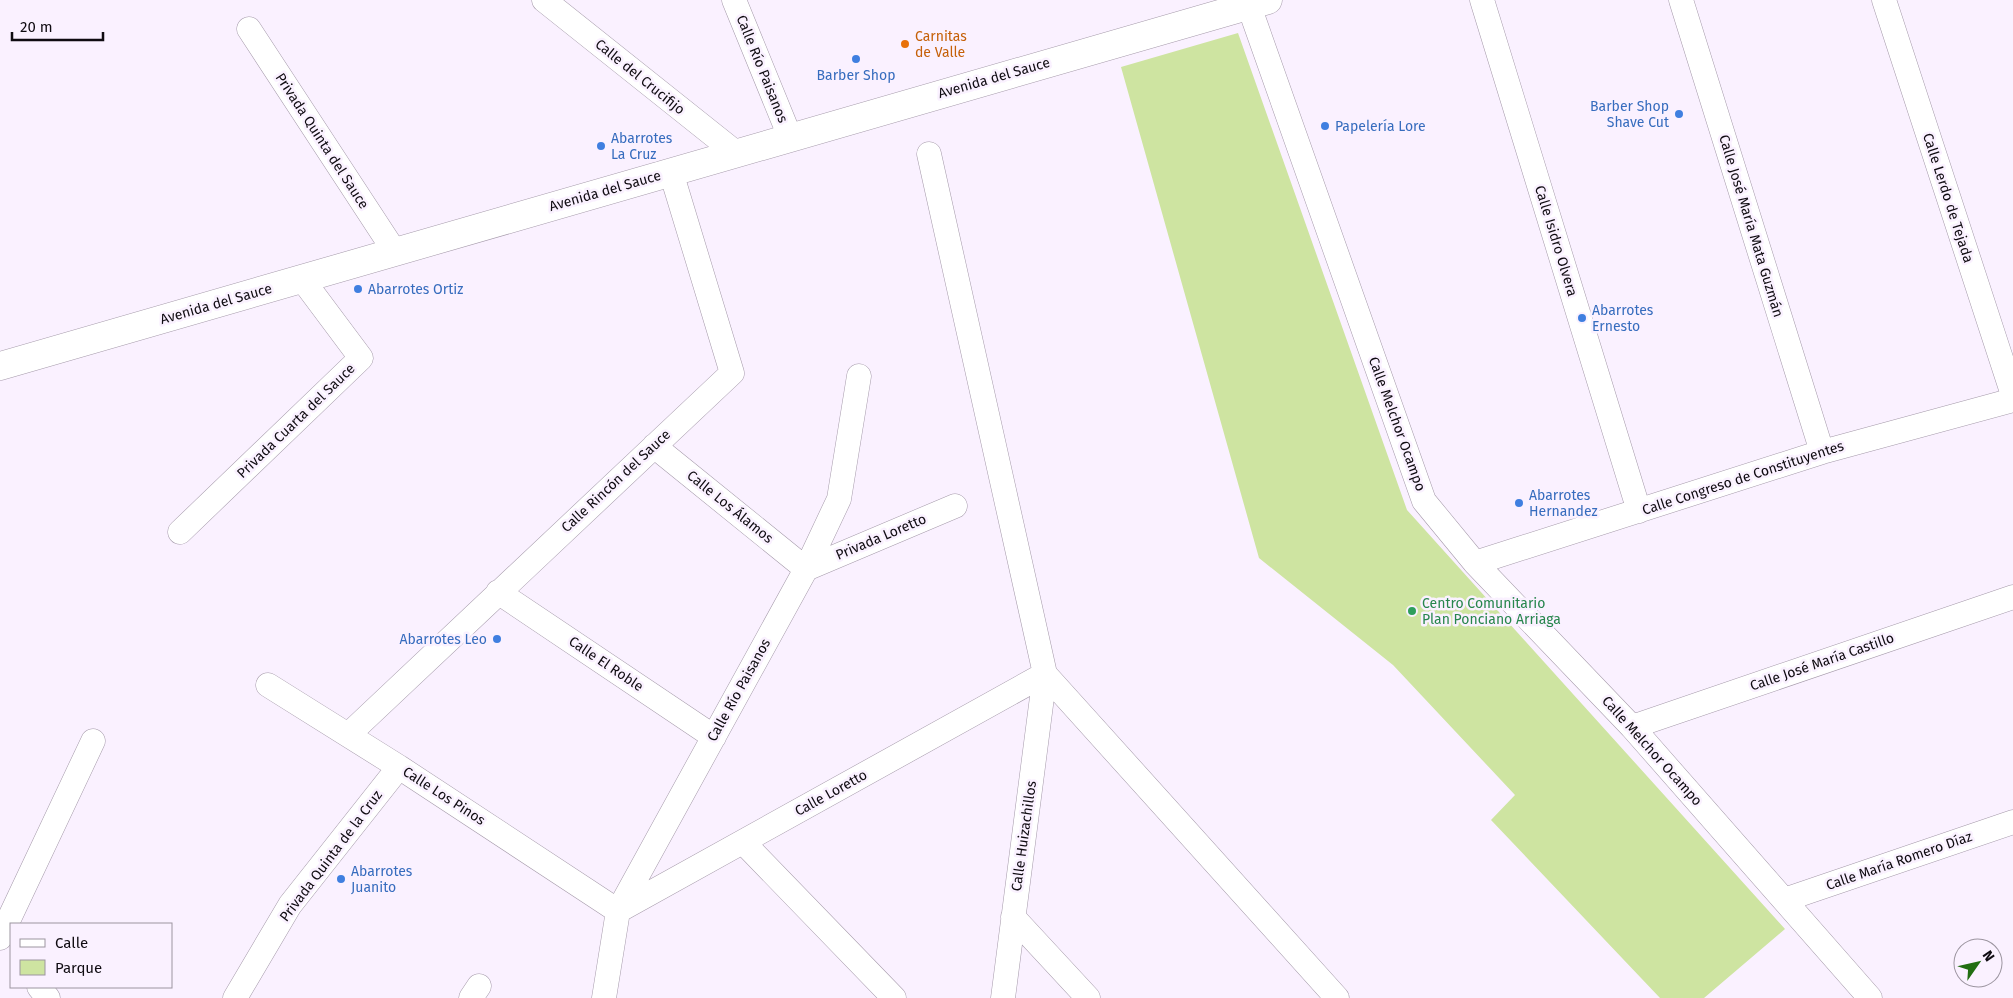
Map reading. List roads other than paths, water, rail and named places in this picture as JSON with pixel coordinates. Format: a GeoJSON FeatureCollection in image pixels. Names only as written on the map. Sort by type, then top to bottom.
{"type":"FeatureCollection","features":[{"type":"Feature","properties":{"kind":"main road","name":"Avenida del Sauce"},"geometry":{"type":"LineString","coordinates":[[0,366],[1254,2]]}},
{"type":"Feature","properties":{"kind":"street","name":"Calle del Crucifijo"},"geometry":{"type":"LineString","coordinates":[[544,0],[736,153]]}},
{"type":"Feature","properties":{"kind":"street","name":"Calle Río Paisanos"},"geometry":{"type":"LineString","coordinates":[[734,0],[790,137]]}},
{"type":"Feature","properties":{"kind":"street","name":"Calle Isidro Olvera"},"geometry":{"type":"LineString","coordinates":[[1482,0],[1639,511]]}},
{"type":"Feature","properties":{"kind":"street","name":"Calle José María Mata Guzmán"},"geometry":{"type":"LineString","coordinates":[[1681,0],[1822,452]]}},
{"type":"Feature","properties":{"kind":"street","name":"Calle Lerdo de Tejada"},"geometry":{"type":"LineString","coordinates":[[1884,0],[2013,395]]}},
{"type":"Feature","properties":{"kind":"street","name":"Calle Melchor Ocampo"},"geometry":{"type":"LineString","coordinates":[[1254,2],[1424,501],[1475,563],[1632,727],[1870,998]]}},
{"type":"Feature","properties":{"kind":"street","name":"Privada Quinta del Sauce"},"geometry":{"type":"LineString","coordinates":[[248,29],[395,252]]}},
{"type":"Feature","properties":{"kind":"street"},"geometry":{"type":"LineString","coordinates":[[929,154],[1045,674],[1337,998]]}},
{"type":"Feature","properties":{"kind":"street","name":"Calle Rincón del Sauce"},"geometry":{"type":"LineString","coordinates":[[348,735],[732,373],[671,172]]}},
{"type":"Feature","properties":{"kind":"street","name":"Privada Cuarta del Sauce"},"geometry":{"type":"LineString","coordinates":[[180,532],[361,358],[302,279]]}},
{"type":"Feature","properties":{"kind":"street","name":"Calle Río Paisanos"},"geometry":{"type":"LineString","coordinates":[[604,998],[618,911],[806,569],[839,499],[859,376]]}},
{"type":"Feature","properties":{"kind":"street","name":"Calle Congreso de Constituyentes"},"geometry":{"type":"LineString","coordinates":[[1475,563],[1822,452],[2013,400]]}},
{"type":"Feature","properties":{"kind":"street","name":"Calle Los Álamos"},"geometry":{"type":"LineString","coordinates":[[654,446],[806,569]]}},
{"type":"Feature","properties":{"kind":"street","name":"Privada Loretto"},"geometry":{"type":"LineString","coordinates":[[806,569],[955,506]]}},
{"type":"Feature","properties":{"kind":"street","name":"Calle El Roble"},"geometry":{"type":"LineString","coordinates":[[498,592],[714,737]]}},
{"type":"Feature","properties":{"kind":"street","name":"Calle José María Castillo"},"geometry":{"type":"LineString","coordinates":[[1632,727],[2013,597]]}},
{"type":"Feature","properties":{"kind":"street","name":"Calle Loretto"},"geometry":{"type":"LineString","coordinates":[[618,911],[1045,674]]}},
{"type":"Feature","properties":{"kind":"street","name":"Calle Huizachillos"},"geometry":{"type":"LineString","coordinates":[[1002,998],[1045,674]]}},
{"type":"Feature","properties":{"kind":"street","name":"Calle Los Pinos"},"geometry":{"type":"LineString","coordinates":[[268,685],[399,767],[618,911]]}},
{"type":"Feature","properties":{"kind":"street"},"geometry":{"type":"LineString","coordinates":[[10,951],[0,938],[93,741]]}},
{"type":"Feature","properties":{"kind":"street","name":"Privada Quinta de la Cruz"},"geometry":{"type":"LineString","coordinates":[[235,998],[290,905],[399,767]]}},
{"type":"Feature","properties":{"kind":"street","name":"Calle María Romero Díaz"},"geometry":{"type":"LineString","coordinates":[[1784,900],[2013,822]]}},
{"type":"Feature","properties":{"kind":"street"},"geometry":{"type":"LineString","coordinates":[[742,842],[894,998]]}},
{"type":"Feature","properties":{"kind":"street"},"geometry":{"type":"LineString","coordinates":[[1013,917],[1088,998]]}},
{"type":"Feature","properties":{"kind":"street"},"geometry":{"type":"LineString","coordinates":[[40,988],[48,998]]}},
{"type":"Feature","properties":{"kind":"place","name":"Carnitas de Valle"},"geometry":{"type":"Point","coordinates":[905,44]}},
{"type":"Feature","properties":{"kind":"place","name":"Barber Shop"},"geometry":{"type":"Point","coordinates":[856,59]}},
{"type":"Feature","properties":{"kind":"place","name":"Barber Shop Shave Cut"},"geometry":{"type":"Point","coordinates":[1679,114]}},
{"type":"Feature","properties":{"kind":"place","name":"Papelería Lore"},"geometry":{"type":"Point","coordinates":[1325,126]}},
{"type":"Feature","properties":{"kind":"place","name":"Abarrotes La Cruz"},"geometry":{"type":"Point","coordinates":[601,146]}},
{"type":"Feature","properties":{"kind":"place","name":"Abarrotes Ortiz"},"geometry":{"type":"Point","coordinates":[358,289]}},
{"type":"Feature","properties":{"kind":"place","name":"Abarrotes Ernesto"},"geometry":{"type":"Point","coordinates":[1582,318]}},
{"type":"Feature","properties":{"kind":"place","name":"Abarrotes Hernandez"},"geometry":{"type":"Point","coordinates":[1519,503]}},
{"type":"Feature","properties":{"kind":"place","name":"Centro Comunitario Plan Ponciano Arriaga"},"geometry":{"type":"Point","coordinates":[1412,611]}},
{"type":"Feature","properties":{"kind":"place","name":"Abarrotes Leo"},"geometry":{"type":"Point","coordinates":[497,639]}},
{"type":"Feature","properties":{"kind":"place","name":"Abarrotes Juanito"},"geometry":{"type":"Point","coordinates":[341,879]}}]}
